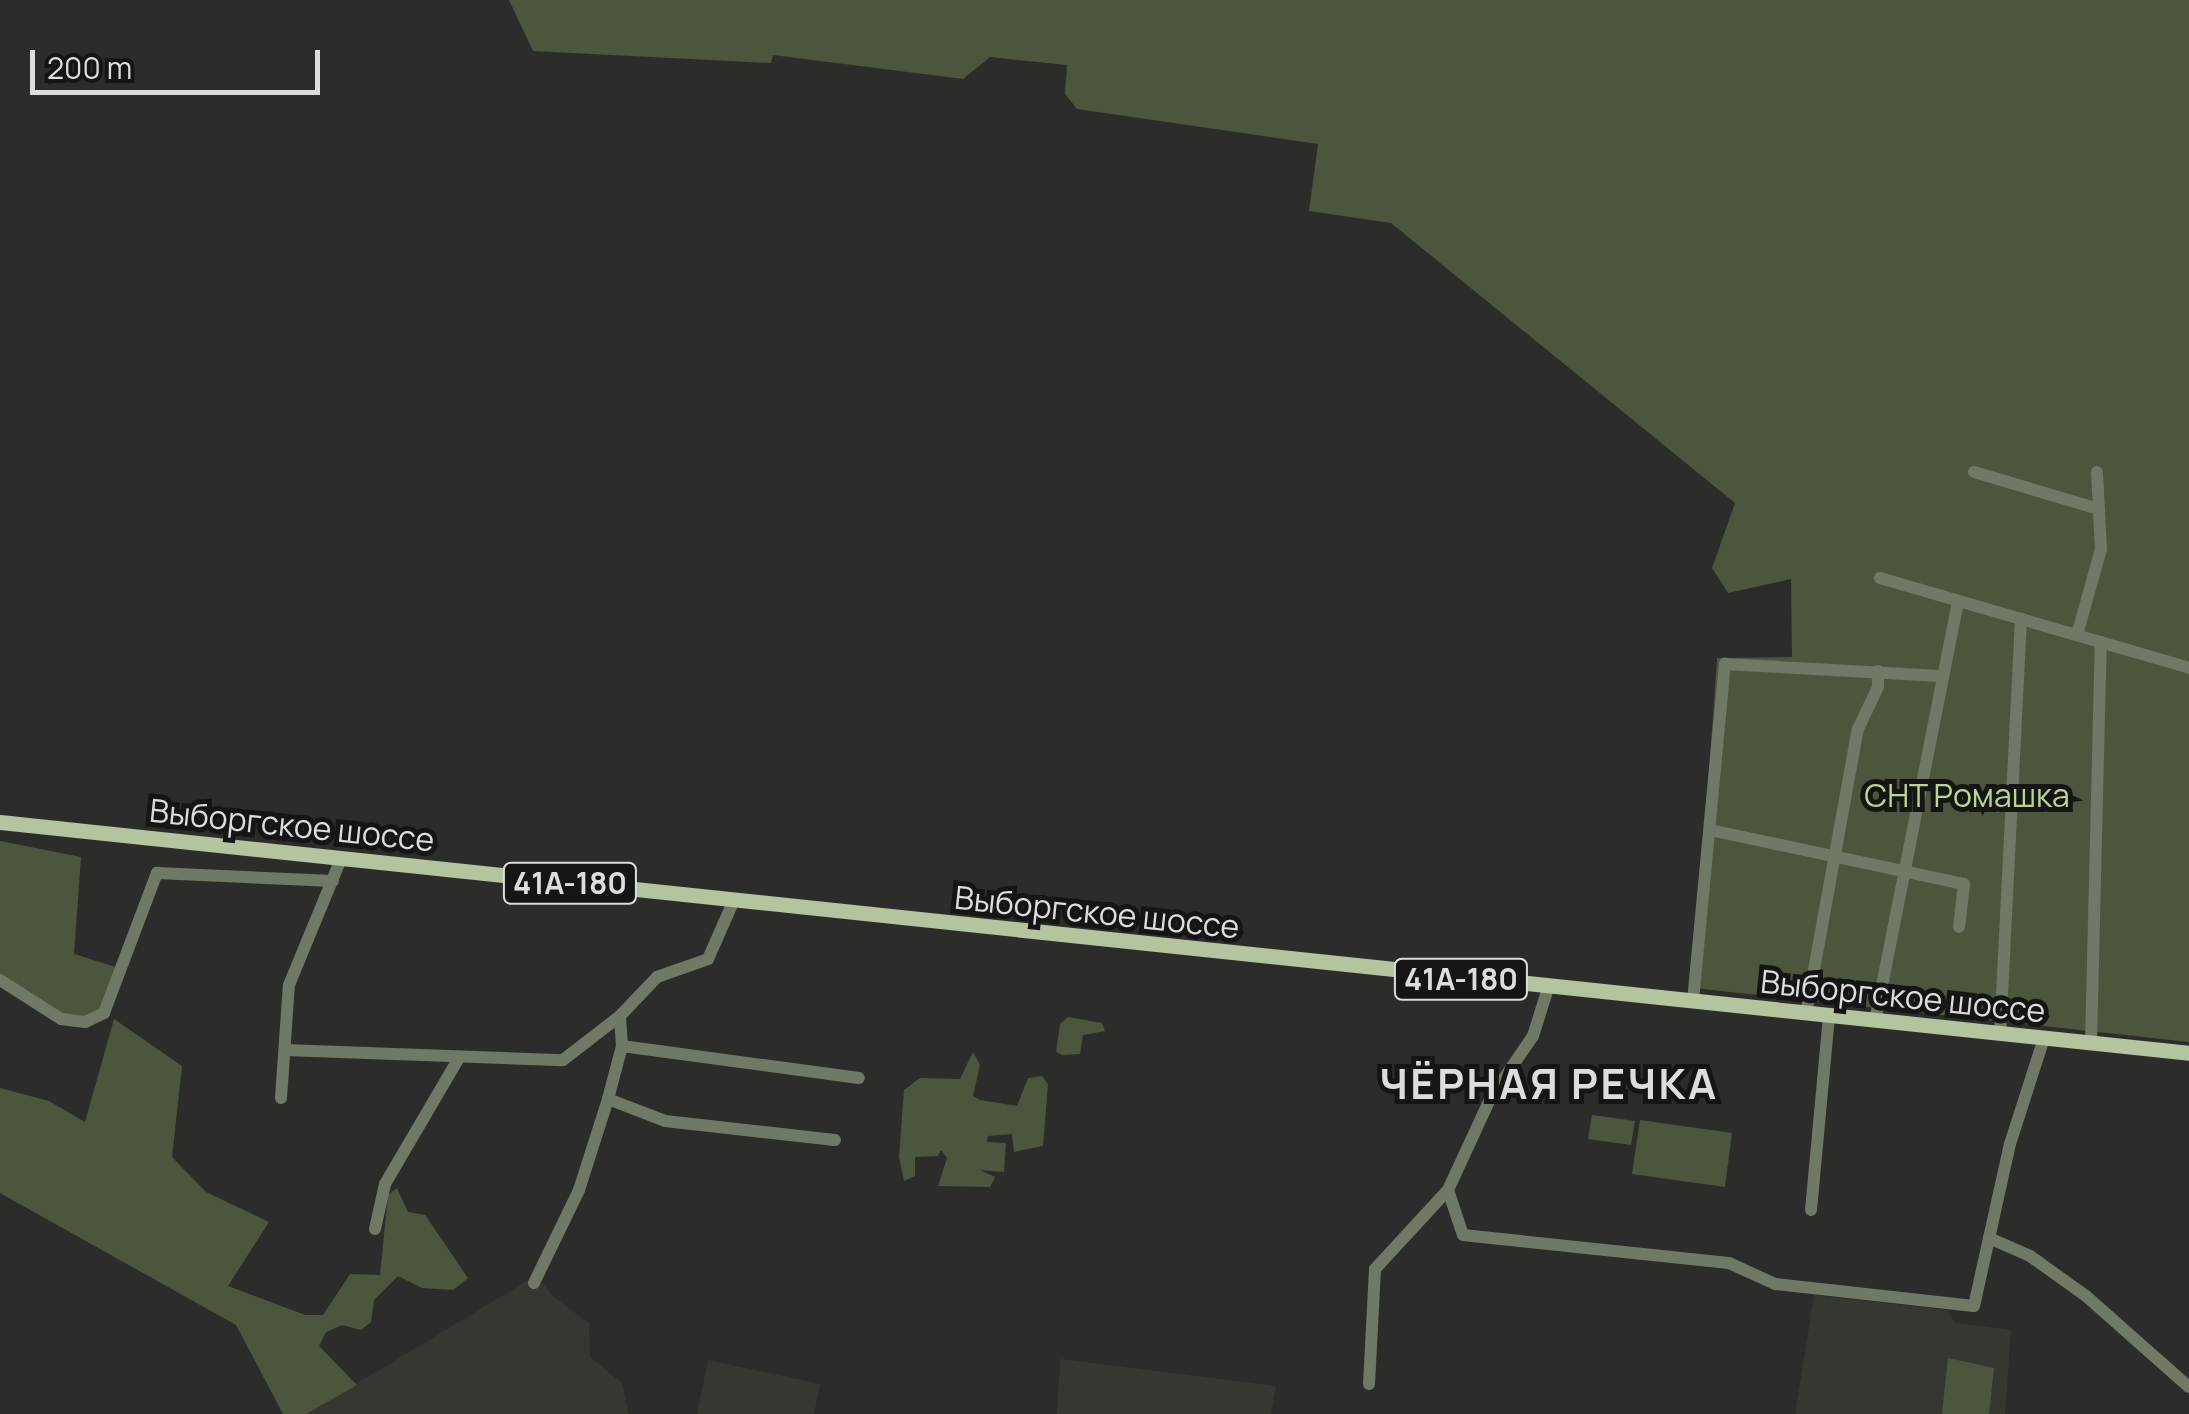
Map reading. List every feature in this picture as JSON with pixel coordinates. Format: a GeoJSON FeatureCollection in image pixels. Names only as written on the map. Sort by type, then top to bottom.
{"type":"FeatureCollection","features":[{"type":"Feature","properties":{"kind":"main road","name":"Выборгское шоссе"},"geometry":{"type":"LineString","coordinates":[[0,822],[2189,1053]]}},
{"type":"Feature","properties":{"kind":"street"},"geometry":{"type":"LineString","coordinates":[[1974,472],[2099,509]]}},
{"type":"Feature","properties":{"kind":"street"},"geometry":{"type":"LineString","coordinates":[[2077,635],[2102,549],[2097,472]]}},
{"type":"Feature","properties":{"kind":"street"},"geometry":{"type":"LineString","coordinates":[[1880,578],[2189,668]]}},
{"type":"Feature","properties":{"kind":"street"},"geometry":{"type":"LineString","coordinates":[[1875,1021],[1901,870],[1958,602]]}},
{"type":"Feature","properties":{"kind":"street"},"geometry":{"type":"LineString","coordinates":[[2000,1034],[2021,619]]}},
{"type":"Feature","properties":{"kind":"street"},"geometry":{"type":"LineString","coordinates":[[2091,1042],[2101,642]]}},
{"type":"Feature","properties":{"kind":"street"},"geometry":{"type":"LineString","coordinates":[[1693,1002],[1725,664],[1940,676]]}},
{"type":"Feature","properties":{"kind":"street"},"geometry":{"type":"LineString","coordinates":[[1806,1014],[1832,857],[1878,671]]}},
{"type":"Feature","properties":{"kind":"street"},"geometry":{"type":"LineString","coordinates":[[1710,830],[1964,884],[1959,927]]}},
{"type":"Feature","properties":{"kind":"street"},"geometry":{"type":"LineString","coordinates":[[282,1098],[289,985],[340,859]]}},
{"type":"Feature","properties":{"kind":"street"},"geometry":{"type":"LineString","coordinates":[[0,980],[60,1019],[85,1022],[104,1013],[157,873],[332,881]]}},
{"type":"Feature","properties":{"kind":"street"},"geometry":{"type":"LineString","coordinates":[[286,1050],[563,1060],[620,1016],[657,977],[708,959],[734,900]]}},
{"type":"Feature","properties":{"kind":"street"},"geometry":{"type":"LineString","coordinates":[[1369,1384],[1375,1269],[1448,1190],[1490,1099],[1534,1036],[1548,988]]}},
{"type":"Feature","properties":{"kind":"street"},"geometry":{"type":"LineString","coordinates":[[534,1284],[578,1190],[608,1098],[622,1046],[620,1016]]}},
{"type":"Feature","properties":{"kind":"street"},"geometry":{"type":"LineString","coordinates":[[1811,1210],[1829,1017]]}},
{"type":"Feature","properties":{"kind":"street"},"geometry":{"type":"LineString","coordinates":[[1448,1190],[1463,1235],[1729,1263],[1775,1284],[1974,1306],[2044,1038]]}},
{"type":"Feature","properties":{"kind":"street"},"geometry":{"type":"LineString","coordinates":[[622,1046],[860,1078]]}},
{"type":"Feature","properties":{"kind":"street"},"geometry":{"type":"LineString","coordinates":[[375,1229],[385,1184],[459,1058]]}},
{"type":"Feature","properties":{"kind":"street"},"geometry":{"type":"LineString","coordinates":[[608,1098],[665,1121],[835,1140]]}},
{"type":"Feature","properties":{"kind":"street"},"geometry":{"type":"LineString","coordinates":[[1989,1238],[2030,1256],[2086,1296],[2189,1388]]}},
{"type":"Feature","properties":{"kind":"shaded area"},"geometry":{"type":"Polygon","coordinates":[[[537,1275],[552,1296],[589,1323],[590,1357],[622,1383],[629,1414],[306,1414],[537,1275]]]}},
{"type":"Feature","properties":{"kind":"shaded area"},"geometry":{"type":"Polygon","coordinates":[[[1814,1295],[1947,1310],[1955,1323],[2011,1330],[2005,1414],[1795,1414],[1814,1295]]]}},
{"type":"Feature","properties":{"kind":"shaded area"},"geometry":{"type":"Polygon","coordinates":[[[1060,1359],[1276,1386],[1271,1414],[1057,1414],[1060,1359]]]}},
{"type":"Feature","properties":{"kind":"shaded area"},"geometry":{"type":"Polygon","coordinates":[[[708,1360],[820,1384],[814,1414],[697,1414],[708,1360]]]}},
{"type":"Feature","properties":{"kind":"green space","name":"СНТ Ромашка"},"geometry":{"type":"Polygon","coordinates":[[[509,0],[2189,0],[2189,1042],[1694,988],[1717,658],[1792,657],[1791,579],[1728,593],[1712,568],[1735,503],[1391,223],[1309,211],[1318,144],[1077,109],[1065,94],[1067,65],[990,57],[963,79],[773,55],[771,63],[533,51],[509,0]]]}},
{"type":"Feature","properties":{"kind":"green space"},"geometry":{"type":"Polygon","coordinates":[[[0,841],[81,857],[74,954],[122,969],[104,1013],[61,1019],[0,980],[0,841]]]}},
{"type":"Feature","properties":{"kind":"green space"},"geometry":{"type":"Polygon","coordinates":[[[1068,1017],[1102,1023],[1105,1031],[1083,1035],[1080,1054],[1062,1055],[1056,1052],[1060,1024],[1068,1017]]]}},
{"type":"Feature","properties":{"kind":"green space"},"geometry":{"type":"Polygon","coordinates":[[[114,1019],[182,1066],[172,1157],[206,1192],[269,1222],[228,1286],[305,1315],[323,1315],[350,1274],[380,1275],[388,1195],[397,1188],[408,1212],[425,1215],[468,1278],[453,1290],[422,1288],[398,1276],[374,1300],[371,1322],[361,1330],[342,1325],[326,1332],[319,1346],[357,1385],[306,1414],[283,1414],[236,1325],[0,1193],[0,1088],[49,1101],[85,1122],[114,1019]]]}},
{"type":"Feature","properties":{"kind":"green space"},"geometry":{"type":"Polygon","coordinates":[[[973,1052],[980,1065],[973,1096],[980,1100],[1017,1106],[1028,1078],[1042,1076],[1048,1084],[1043,1146],[1014,1152],[1012,1134],[988,1136],[987,1142],[1006,1143],[1004,1172],[980,1170],[995,1177],[990,1187],[938,1186],[947,1158],[941,1150],[938,1156],[915,1157],[915,1176],[904,1181],[899,1157],[904,1090],[920,1078],[960,1079],[973,1052]]]}},
{"type":"Feature","properties":{"kind":"green space"},"geometry":{"type":"Polygon","coordinates":[[[1592,1115],[1635,1121],[1631,1145],[1588,1139],[1592,1115]]]}},
{"type":"Feature","properties":{"kind":"green space"},"geometry":{"type":"Polygon","coordinates":[[[1640,1120],[1732,1133],[1725,1187],[1632,1174],[1640,1120]]]}},
{"type":"Feature","properties":{"kind":"green space"},"geometry":{"type":"Polygon","coordinates":[[[1948,1358],[1994,1368],[1989,1414],[1942,1414],[1948,1358]]]}},
{"type":"Feature","properties":{"kind":"district","name":"ЧЁРНАЯ РЕЧКА"},"geometry":{"type":"Point","coordinates":[1549,1083]}}]}
